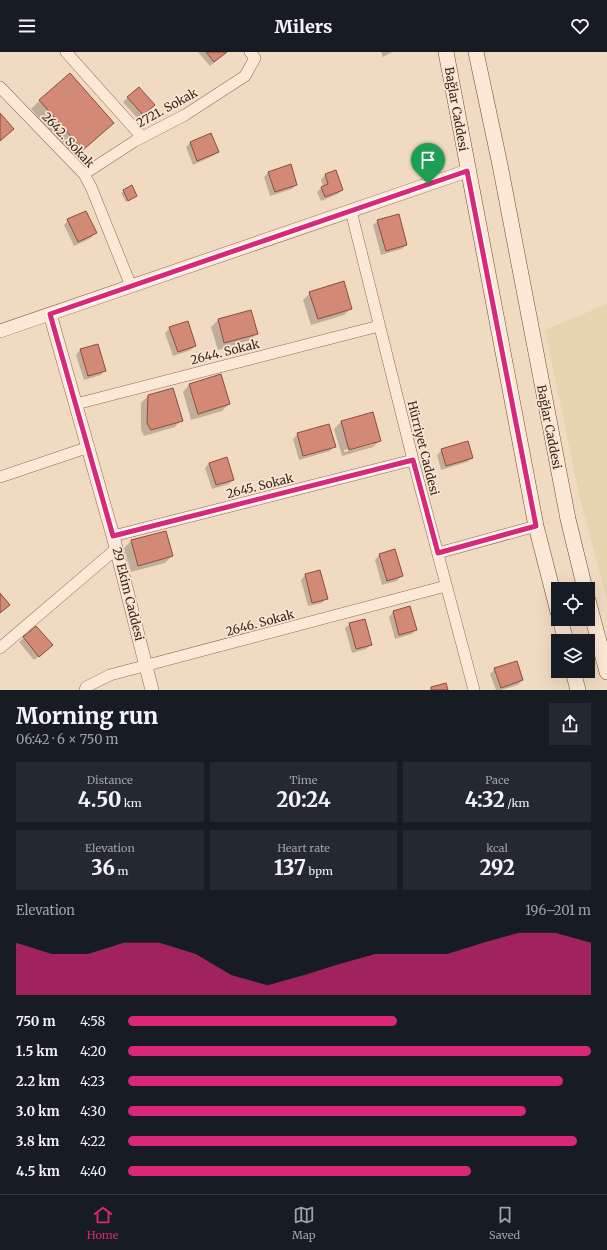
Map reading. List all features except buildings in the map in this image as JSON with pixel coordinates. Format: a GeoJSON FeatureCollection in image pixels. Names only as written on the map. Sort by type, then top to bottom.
{"type":"FeatureCollection","features":[{"type":"Feature","properties":{"kind":"main road","name":"Bağlar Caddesi"},"geometry":{"type":"LineString","coordinates":[[446,52],[467,171],[536,526],[551,585]]}},
{"type":"Feature","properties":{"kind":"main road","name":"Bağlar Caddesi"},"geometry":{"type":"LineString","coordinates":[[476,52],[500,166],[568,519],[583,582]]}},
{"type":"Feature","properties":{"kind":"main road"},"geometry":{"type":"LineString","coordinates":[[595,626],[607,672]]}},
{"type":"Feature","properties":{"kind":"main road"},"geometry":{"type":"LineString","coordinates":[[575,678],[578,690]]}},
{"type":"Feature","properties":{"kind":"street"},"geometry":{"type":"LineString","coordinates":[[66,52],[142,138]]}},
{"type":"Feature","properties":{"kind":"street","name":"2721. Sokak"},"geometry":{"type":"LineString","coordinates":[[84,174],[142,138],[185,115],[245,76],[253,55]]}},
{"type":"Feature","properties":{"kind":"street","name":"2642. Sokak"},"geometry":{"type":"LineString","coordinates":[[0,87],[84,174],[91,187],[131,286]]}},
{"type":"Feature","properties":{"kind":"street"},"geometry":{"type":"LineString","coordinates":[[0,331],[467,171]]}},
{"type":"Feature","properties":{"kind":"street","name":"Hürriyet Caddesi"},"geometry":{"type":"LineString","coordinates":[[350,211],[413,460],[474,690]]}},
{"type":"Feature","properties":{"kind":"street","name":"29 Ekim Caddesi"},"geometry":{"type":"LineString","coordinates":[[50,314],[89,447],[152,690]]}},
{"type":"Feature","properties":{"kind":"street","name":"2644. Sokak"},"geometry":{"type":"LineString","coordinates":[[76,404],[379,326]]}},
{"type":"Feature","properties":{"kind":"street"},"geometry":{"type":"LineString","coordinates":[[0,477],[89,447]]}},
{"type":"Feature","properties":{"kind":"street","name":"2645. Sokak"},"geometry":{"type":"LineString","coordinates":[[0,648],[115,543],[413,460]]}},
{"type":"Feature","properties":{"kind":"street"},"geometry":{"type":"LineString","coordinates":[[438,553],[536,526]]}},
{"type":"Feature","properties":{"kind":"street","name":"2646. Sokak"},"geometry":{"type":"LineString","coordinates":[[84,690],[86,687],[110,675],[146,667],[446,586]]}},
{"type":"Feature","properties":{"kind":"shaded area"},"geometry":{"type":"Polygon","coordinates":[[[607,304],[607,600],[580,498],[545,330],[607,304]]]}},
{"type":"Feature","properties":{"kind":"route"},"geometry":{"type":"LineString","coordinates":[[467,171],[536,526],[438,553],[413,460],[113,536],[79,411],[50,314],[428,184],[467,171]]}}]}
